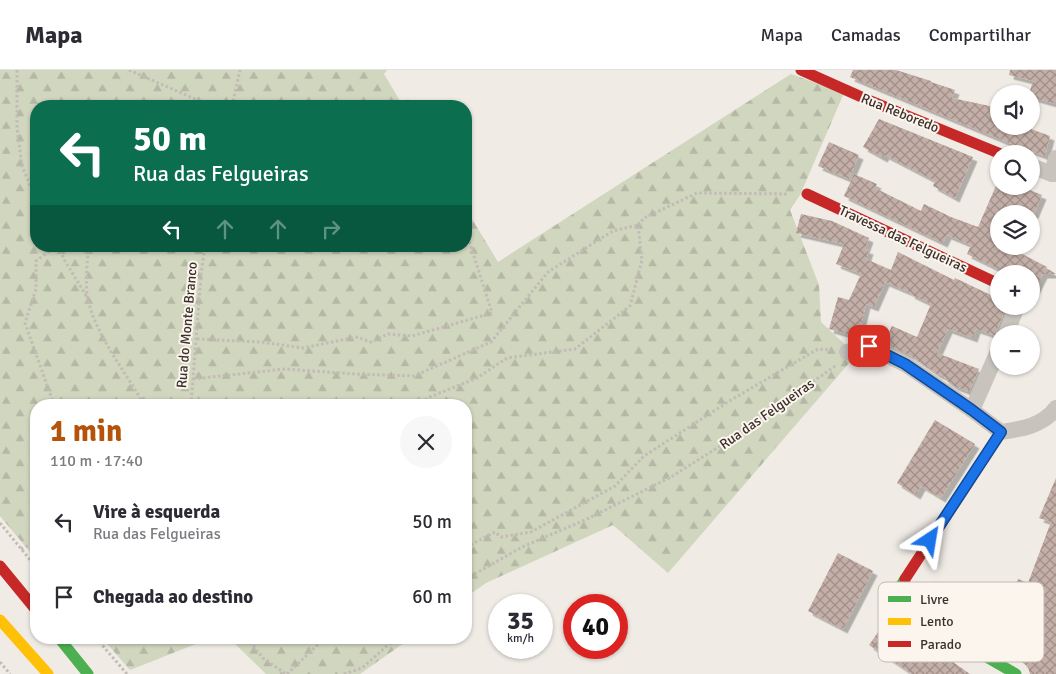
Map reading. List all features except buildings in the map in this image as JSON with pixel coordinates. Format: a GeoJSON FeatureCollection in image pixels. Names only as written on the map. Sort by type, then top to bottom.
{"type":"FeatureCollection","features":[{"type":"Feature","properties":{"kind":"main road","name":"Rua Reboredo"},"geometry":{"type":"LineString","coordinates":[[801,70],[866,100],[990,150]]}},
{"type":"Feature","properties":{"kind":"main road","name":"Travessa das Felgueiras"},"geometry":{"type":"LineString","coordinates":[[807,194],[990,280]]}},
{"type":"Feature","properties":{"kind":"main road"},"geometry":{"type":"LineString","coordinates":[[903,582],[1001,432]]}},
{"type":"Feature","properties":{"kind":"main road"},"geometry":{"type":"LineString","coordinates":[[0,566],[30,603]]}},
{"type":"Feature","properties":{"kind":"main road"},"geometry":{"type":"LineString","coordinates":[[0,620],[48,674]]}},
{"type":"Feature","properties":{"kind":"main road"},"geometry":{"type":"LineString","coordinates":[[0,627],[20,660]]}},
{"type":"Feature","properties":{"kind":"main road"},"geometry":{"type":"LineString","coordinates":[[63,644],[88,674]]}},
{"type":"Feature","properties":{"kind":"main road"},"geometry":{"type":"LineString","coordinates":[[995,662],[1016,674]]}},
{"type":"Feature","properties":{"kind":"street"},"geometry":{"type":"LineString","coordinates":[[1040,169],[1054,174],[1056,158]]}},
{"type":"Feature","properties":{"kind":"street"},"geometry":{"type":"LineString","coordinates":[[847,352],[869,346],[905,364],[1001,432],[1022,429],[1044,420],[1056,408]]}},
{"type":"Feature","properties":{"kind":"street"},"geometry":{"type":"LineString","coordinates":[[972,410],[990,369]]}},
{"type":"Feature","properties":{"kind":"path"},"geometry":{"type":"LineString","coordinates":[[18,70],[17,128],[22,166],[30,185]]}},
{"type":"Feature","properties":{"kind":"path"},"geometry":{"type":"LineString","coordinates":[[129,70],[197,100]]}},
{"type":"Feature","properties":{"kind":"path"},"geometry":{"type":"LineString","coordinates":[[233,100],[240,70]]}},
{"type":"Feature","properties":{"kind":"path"},"geometry":{"type":"LineString","coordinates":[[193,379],[284,369],[414,376],[491,342],[548,272],[612,231],[638,225],[644,218],[697,193],[807,194]]}},
{"type":"Feature","properties":{"kind":"path"},"geometry":{"type":"LineString","coordinates":[[427,399],[477,378],[507,358],[575,349],[630,306],[642,260],[638,225]]}},
{"type":"Feature","properties":{"kind":"path"},"geometry":{"type":"LineString","coordinates":[[196,339],[261,342],[303,348],[356,337],[371,342],[388,334],[412,336],[492,313],[472,250]]}},
{"type":"Feature","properties":{"kind":"path"},"geometry":{"type":"LineString","coordinates":[[49,252],[36,261],[36,289],[25,323],[52,399]]}},
{"type":"Feature","properties":{"kind":"path"},"geometry":{"type":"LineString","coordinates":[[60,252],[88,298],[96,324],[111,352],[141,399]]}},
{"type":"Feature","properties":{"kind":"path"},"geometry":{"type":"LineString","coordinates":[[88,252],[88,298]]}},
{"type":"Feature","properties":{"kind":"path","name":"Rua do Monte Branco"},"geometry":{"type":"LineString","coordinates":[[191,399],[204,252]]}},
{"type":"Feature","properties":{"kind":"path"},"geometry":{"type":"LineString","coordinates":[[472,544],[496,532],[501,537],[531,532],[616,486],[644,456],[731,400],[818,349],[847,352]]}},
{"type":"Feature","properties":{"kind":"path","name":"Rua das Felgueiras"},"geometry":{"type":"LineString","coordinates":[[472,576],[522,547],[585,520],[671,477],[717,448],[834,367],[847,352]]}},
{"type":"Feature","properties":{"kind":"path"},"geometry":{"type":"LineString","coordinates":[[0,523],[30,560]]}},
{"type":"Feature","properties":{"kind":"path"},"geometry":{"type":"LineString","coordinates":[[21,549],[30,544]]}},
{"type":"Feature","properties":{"kind":"path"},"geometry":{"type":"LineString","coordinates":[[101,644],[127,674]]}},
{"type":"Feature","properties":{"kind":"path"},"geometry":{"type":"LineString","coordinates":[[252,644],[263,658],[286,674],[318,644]]}},
{"type":"Feature","properties":{"kind":"path"},"geometry":{"type":"LineString","coordinates":[[344,674],[362,668],[389,644]]}},
{"type":"Feature","properties":{"kind":"path"},"geometry":{"type":"LineString","coordinates":[[0,662],[10,674]]}},
{"type":"Feature","properties":{"kind":"green space"},"geometry":{"type":"Polygon","coordinates":[[[0,70],[387,70],[384,74],[399,100],[30,100],[30,252],[472,252],[472,219],[498,262],[791,74],[844,93],[800,195],[790,210],[819,285],[821,322],[856,355],[668,573],[613,525],[486,583],[472,593],[472,399],[30,399],[30,552],[0,516],[0,70]]]}},
{"type":"Feature","properties":{"kind":"green space"},"geometry":{"type":"Polygon","coordinates":[[[107,644],[196,644],[130,670],[107,644]]]}},
{"type":"Feature","properties":{"kind":"green space"},"geometry":{"type":"Polygon","coordinates":[[[235,644],[402,644],[360,674],[266,674],[235,644]]]}},
{"type":"Feature","properties":{"kind":"traffic: fast"},"geometry":{"type":"LineString","coordinates":[[64,644],[88,674]]}},
{"type":"Feature","properties":{"kind":"traffic: fast"},"geometry":{"type":"LineString","coordinates":[[995,662],[1016,674]]}},
{"type":"Feature","properties":{"kind":"traffic: slow"},"geometry":{"type":"LineString","coordinates":[[0,620],[48,674]]}},
{"type":"Feature","properties":{"kind":"traffic: jam"},"geometry":{"type":"LineString","coordinates":[[801,70],[866,99],[990,150]]}},
{"type":"Feature","properties":{"kind":"traffic: jam"},"geometry":{"type":"LineString","coordinates":[[807,194],[990,280]]}},
{"type":"Feature","properties":{"kind":"traffic: jam"},"geometry":{"type":"LineString","coordinates":[[905,579],[1001,432]]}},
{"type":"Feature","properties":{"kind":"traffic: jam"},"geometry":{"type":"LineString","coordinates":[[0,566],[30,603]]}},
{"type":"Feature","properties":{"kind":"route"},"geometry":{"type":"LineString","coordinates":[[869,346],[905,364],[1001,432],[930,540]]}}]}
